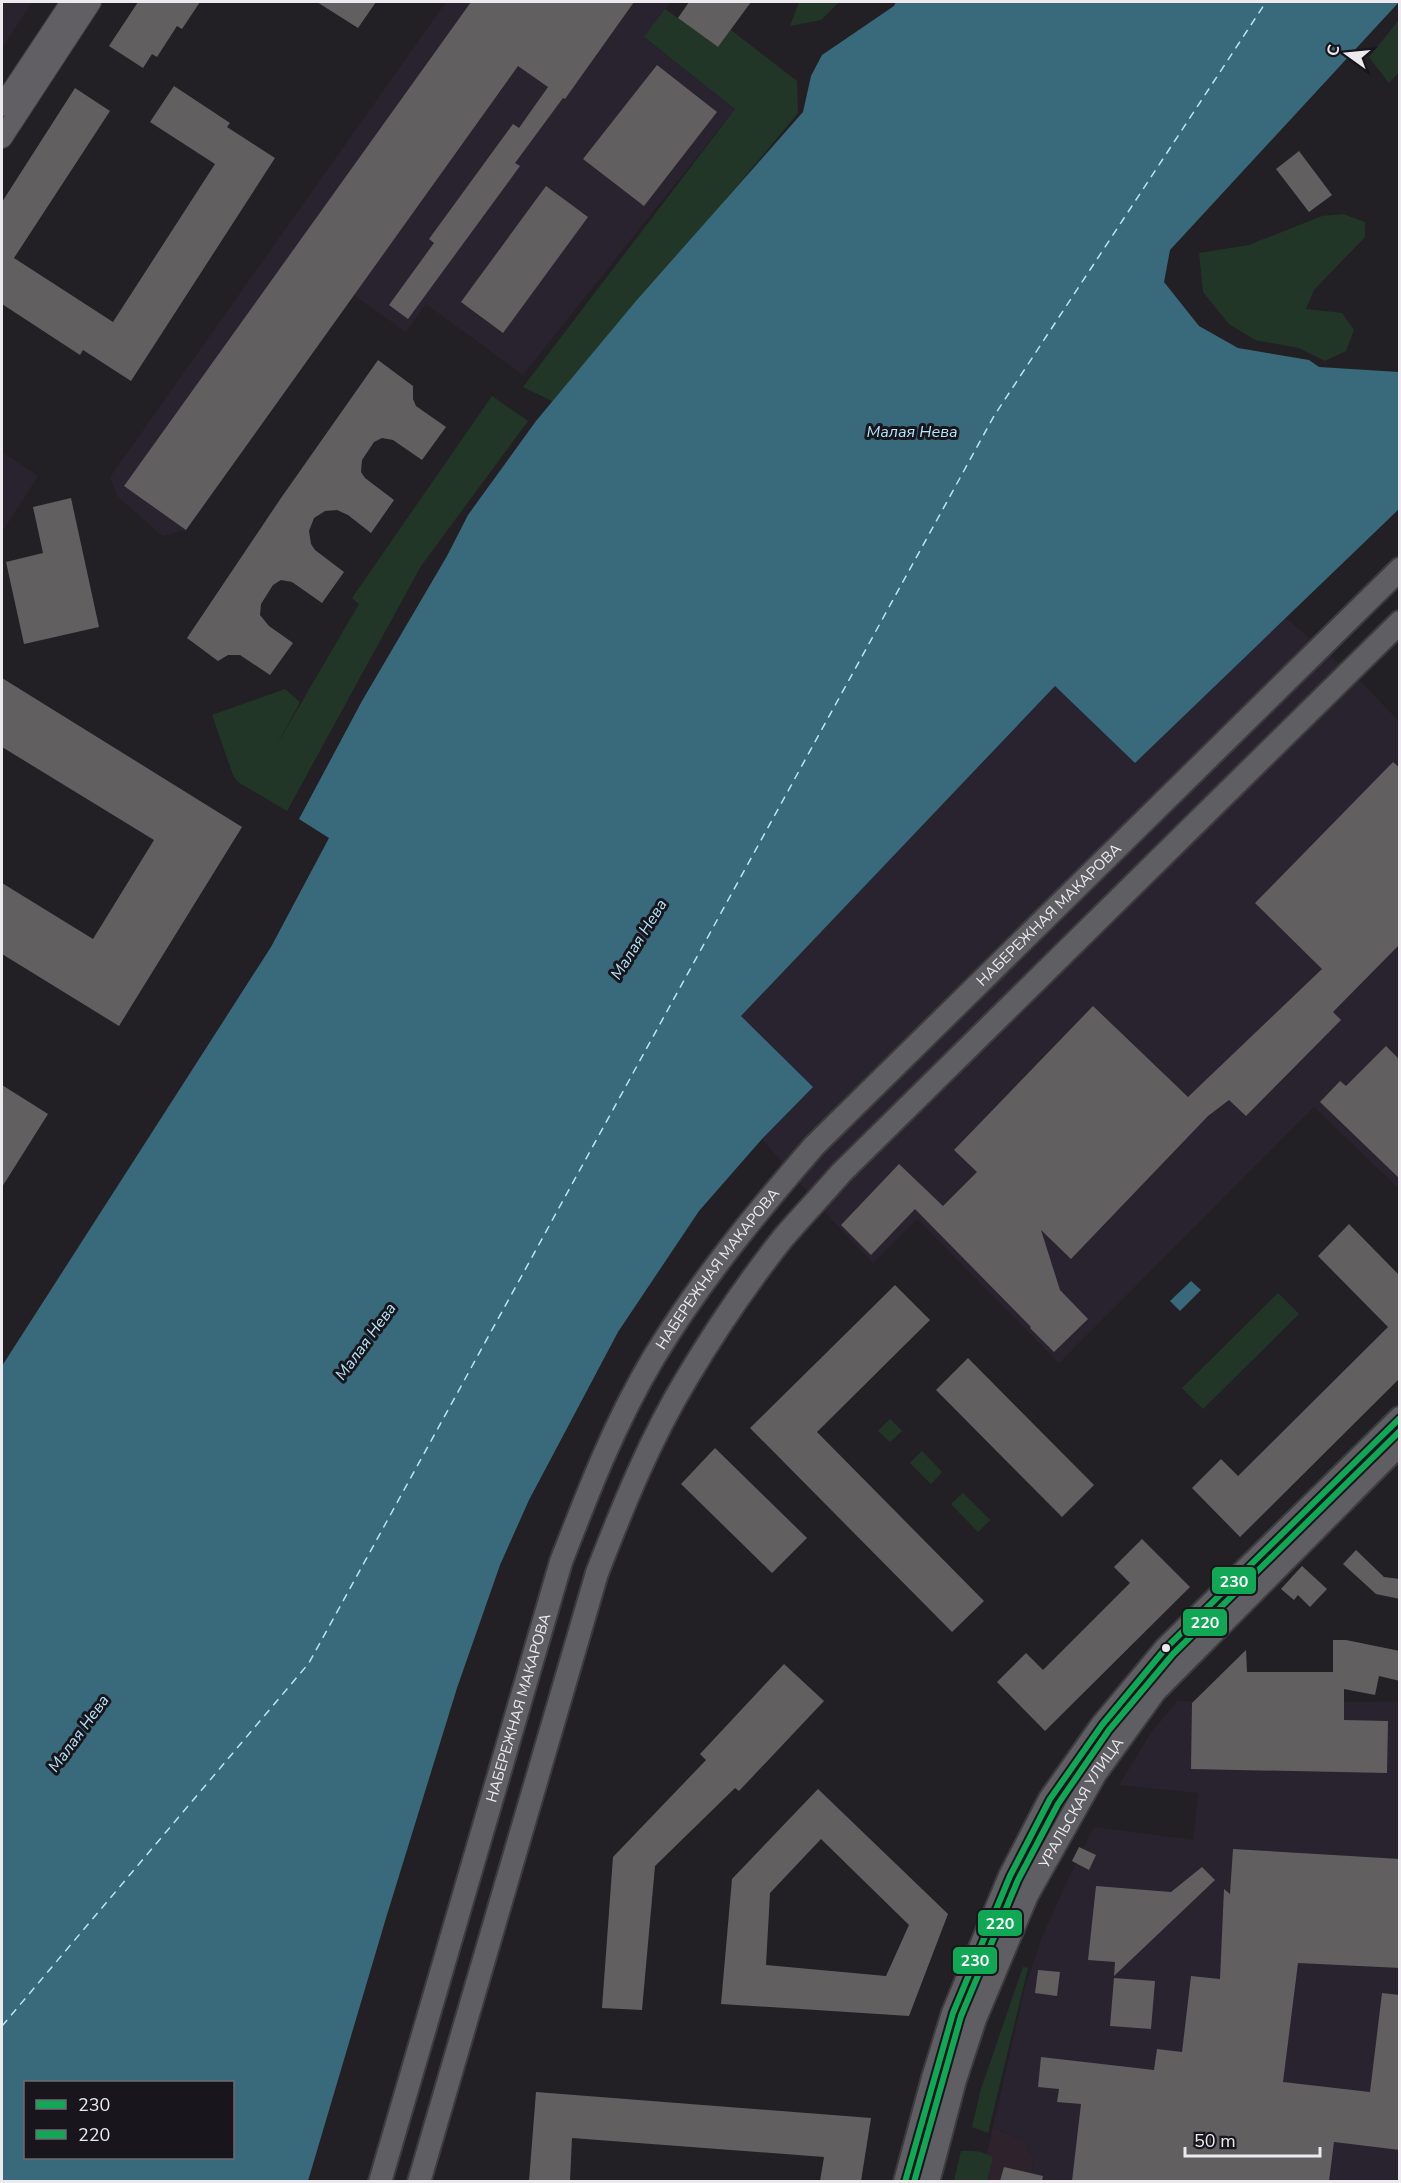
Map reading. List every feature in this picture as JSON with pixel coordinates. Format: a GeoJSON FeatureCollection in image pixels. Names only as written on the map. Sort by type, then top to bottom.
{"type":"FeatureCollection","features":[{"type":"Feature","properties":{"kind":"main road","name":"НАБЕРЕЖНАЯ МАКАРОВА"},"geometry":{"type":"LineString","coordinates":[[380,2181],[561,1562],[591,1484],[621,1417],[654,1358],[704,1280],[753,1216],[814,1146],[1400,569]]}},
{"type":"Feature","properties":{"kind":"main road"},"geometry":{"type":"LineString","coordinates":[[419,2181],[597,1573],[626,1500],[656,1434],[694,1368],[782,1239],[841,1173],[1400,622]]}},
{"type":"Feature","properties":{"kind":"main road","name":"УРАЛЬСКАЯ УЛИЦА"},"geometry":{"type":"LineString","coordinates":[[905,2181],[953,2013],[1010,1876],[1050,1799],[1102,1725],[1166,1648],[1400,1418]]}},
{"type":"Feature","properties":{"kind":"main road","name":"УРАЛЬСКАЯ УЛИЦА"},"geometry":{"type":"LineString","coordinates":[[927,2181],[955,2080],[975,2019],[1027,1895],[1095,1774],[1155,1691],[1400,1444]]}},
{"type":"Feature","properties":{"kind":"street"},"geometry":{"type":"LineString","coordinates":[[2,106],[71,2]]}},
{"type":"Feature","properties":{"kind":"street"},"geometry":{"type":"LineString","coordinates":[[2,138],[91,2]]}},
{"type":"Feature","properties":{"kind":"shaded area"},"geometry":{"type":"Polygon","coordinates":[[[2,2],[32,2],[2,48],[2,2]]]}},
{"type":"Feature","properties":{"kind":"shaded area"},"geometry":{"type":"Polygon","coordinates":[[[446,2],[671,2],[645,38],[735,109],[523,375],[426,304],[406,332],[354,295],[186,530],[162,536],[117,496],[110,477],[446,2]]]}},
{"type":"Feature","properties":{"kind":"shaded area"},"geometry":{"type":"Polygon","coordinates":[[[2,452],[38,476],[2,532],[2,452]]]}},
{"type":"Feature","properties":{"kind":"shaded area"},"geometry":{"type":"Polygon","coordinates":[[[1286,618],[1361,682],[1399,721],[1399,1189],[1314,1107],[1059,1363],[917,1219],[873,1263],[831,1219],[762,1139],[813,1087],[741,1016],[1055,686],[1135,763],[1286,618]]]}},
{"type":"Feature","properties":{"kind":"shaded area"},"geometry":{"type":"Polygon","coordinates":[[[1177,1701],[1311,1703],[1399,1701],[1399,2181],[1032,2181],[1033,2157],[1025,2142],[993,2127],[1025,1987],[1042,1937],[1094,1827],[1193,1840],[1198,1793],[1119,1785],[1150,1734],[1177,1701]]]}},
{"type":"Feature","properties":{"kind":"shaded area"},"geometry":{"type":"Polygon","coordinates":[[[993,2127],[1025,2142],[1033,2157],[1032,2181],[987,2181],[993,2159],[987,2154],[993,2127]]]}},
{"type":"Feature","properties":{"kind":"green space"},"geometry":{"type":"Polygon","coordinates":[[[799,2],[839,2],[821,20],[790,26],[799,2]]]}},
{"type":"Feature","properties":{"kind":"green space"},"geometry":{"type":"Polygon","coordinates":[[[665,9],[718,47],[731,30],[797,81],[798,113],[556,403],[523,387],[735,109],[644,37],[665,9]]]}},
{"type":"Feature","properties":{"kind":"green space"},"geometry":{"type":"Polygon","coordinates":[[[1399,20],[1399,72],[1389,83],[1369,57],[1399,20]]]}},
{"type":"Feature","properties":{"kind":"green space"},"geometry":{"type":"Polygon","coordinates":[[[1343,214],[1365,222],[1365,237],[1314,290],[1306,309],[1342,313],[1354,330],[1346,351],[1325,361],[1299,348],[1255,340],[1229,324],[1203,292],[1199,253],[1249,245],[1322,216],[1343,214]]]}},
{"type":"Feature","properties":{"kind":"green space"},"geometry":{"type":"Polygon","coordinates":[[[492,396],[528,421],[421,566],[287,811],[238,782],[233,775],[212,715],[285,689],[300,702],[276,746],[359,604],[352,598],[492,396]]]}},
{"type":"Feature","properties":{"kind":"green space"},"geometry":{"type":"Polygon","coordinates":[[[1278,1293],[1299,1314],[1203,1409],[1182,1388],[1278,1293]]]}},
{"type":"Feature","properties":{"kind":"green space"},"geometry":{"type":"Polygon","coordinates":[[[890,1419],[902,1431],[890,1442],[878,1431],[890,1419]]]}},
{"type":"Feature","properties":{"kind":"green space"},"geometry":{"type":"Polygon","coordinates":[[[922,1451],[942,1472],[931,1484],[910,1463],[922,1451]]]}},
{"type":"Feature","properties":{"kind":"green space"},"geometry":{"type":"Polygon","coordinates":[[[963,1493],[990,1520],[978,1532],[951,1504],[963,1493]]]}},
{"type":"Feature","properties":{"kind":"green space"},"geometry":{"type":"Polygon","coordinates":[[[1023,1967],[1028,1968],[988,2133],[972,2127],[981,2089],[1023,1967]]]}},
{"type":"Feature","properties":{"kind":"green space"},"geometry":{"type":"Polygon","coordinates":[[[961,2151],[982,2152],[993,2158],[987,2181],[954,2181],[961,2151]]]}},
{"type":"Feature","properties":{"kind":"water","name":"Малая Нева"},"geometry":{"type":"Polygon","coordinates":[[[896,2],[1399,2],[1170,250],[1164,282],[1199,326],[1238,348],[1309,360],[1319,367],[1399,372],[1399,509],[1135,763],[1055,686],[741,1016],[813,1087],[762,1139],[699,1211],[618,1332],[529,1500],[500,1565],[457,1688],[308,2181],[2,2181],[2,1366],[271,947],[329,838],[299,819],[362,701],[447,556],[468,515],[536,421],[636,301],[803,112],[811,76],[822,55],[894,6],[896,2]]]}},
{"type":"Feature","properties":{"kind":"water"},"geometry":{"type":"Polygon","coordinates":[[[1191,1281],[1201,1290],[1180,1311],[1170,1301],[1191,1281]]]}},
{"type":"Feature","properties":{"kind":"building"},"geometry":{"type":"Polygon","coordinates":[[[138,2],[200,2],[182,29],[177,26],[157,57],[152,54],[143,68],[109,46],[138,2]]]}},
{"type":"Feature","properties":{"kind":"building"},"geometry":{"type":"Polygon","coordinates":[[[317,2],[376,2],[358,28],[317,2]]]}},
{"type":"Feature","properties":{"kind":"building"},"geometry":{"type":"Polygon","coordinates":[[[471,2],[634,2],[565,99],[563,98],[515,163],[520,166],[408,319],[389,305],[434,243],[429,239],[513,124],[519,128],[548,87],[518,66],[186,530],[124,486],[471,2]]]}},
{"type":"Feature","properties":{"kind":"building"},"geometry":{"type":"Polygon","coordinates":[[[689,2],[751,2],[718,47],[678,18],[689,2]]]}},
{"type":"Feature","properties":{"kind":"building"},"geometry":{"type":"Polygon","coordinates":[[[657,65],[717,112],[644,206],[583,159],[657,65]]]}},
{"type":"Feature","properties":{"kind":"building"},"geometry":{"type":"Polygon","coordinates":[[[174,86],[230,123],[227,127],[275,158],[131,381],[83,350],[80,355],[2,304],[2,202],[75,88],[110,111],[14,258],[113,322],[215,164],[150,122],[174,86]]]}},
{"type":"Feature","properties":{"kind":"building"},"geometry":{"type":"Polygon","coordinates":[[[1299,151],[1332,195],[1309,212],[1276,169],[1299,151]]]}},
{"type":"Feature","properties":{"kind":"building"},"geometry":{"type":"Polygon","coordinates":[[[546,186],[588,217],[503,333],[461,302],[546,186]]]}},
{"type":"Feature","properties":{"kind":"building"},"geometry":{"type":"Polygon","coordinates":[[[378,360],[413,386],[413,399],[416,406],[446,427],[422,460],[393,440],[382,438],[374,442],[362,460],[361,472],[365,478],[394,500],[371,533],[348,515],[337,510],[325,511],[314,518],[309,531],[311,544],[315,550],[344,572],[322,603],[292,582],[281,580],[273,585],[261,604],[260,615],[269,626],[293,643],[270,675],[240,655],[228,655],[218,661],[187,638],[281,498],[378,360]]]}},
{"type":"Feature","properties":{"kind":"building"},"geometry":{"type":"Polygon","coordinates":[[[71,498],[99,627],[24,644],[6,562],[43,553],[33,507],[71,498]]]}},
{"type":"Feature","properties":{"kind":"building"},"geometry":{"type":"Polygon","coordinates":[[[2,678],[242,827],[119,1026],[2,954],[2,883],[93,939],[154,840],[2,747],[2,678]]]}},
{"type":"Feature","properties":{"kind":"building"},"geometry":{"type":"Polygon","coordinates":[[[1393,762],[1400,768],[1400,944],[1333,1012],[1341,1020],[1246,1116],[1229,1100],[1208,1116],[1071,1259],[1041,1230],[1060,1290],[1088,1319],[1054,1352],[915,1209],[871,1255],[841,1225],[899,1164],[943,1206],[977,1172],[954,1150],[1093,1006],[1188,1097],[1322,969],[1255,903],[1393,762]]]}},
{"type":"Feature","properties":{"kind":"building"},"geometry":{"type":"Polygon","coordinates":[[[1386,1046],[1400,1060],[1400,1179],[1320,1102],[1340,1081],[1346,1086],[1386,1046]]]}},
{"type":"Feature","properties":{"kind":"building"},"geometry":{"type":"Polygon","coordinates":[[[2,1085],[48,1114],[2,1187],[2,1085]]]}},
{"type":"Feature","properties":{"kind":"building"},"geometry":{"type":"Polygon","coordinates":[[[1349,1224],[1400,1276],[1400,1378],[1240,1537],[1192,1488],[1221,1459],[1238,1476],[1388,1327],[1318,1256],[1349,1224]]]}},
{"type":"Feature","properties":{"kind":"building"},"geometry":{"type":"Polygon","coordinates":[[[895,1285],[930,1320],[817,1432],[984,1601],[952,1632],[750,1428],[895,1285]]]}},
{"type":"Feature","properties":{"kind":"building"},"geometry":{"type":"Polygon","coordinates":[[[968,1358],[1094,1485],[1062,1517],[936,1390],[968,1358]]]}},
{"type":"Feature","properties":{"kind":"building"},"geometry":{"type":"Polygon","coordinates":[[[715,1448],[807,1538],[772,1573],[681,1484],[715,1448]]]}},
{"type":"Feature","properties":{"kind":"building"},"geometry":{"type":"Polygon","coordinates":[[[1142,1539],[1190,1587],[1045,1731],[997,1682],[1026,1653],[1043,1670],[1130,1583],[1114,1567],[1142,1539]]]}},
{"type":"Feature","properties":{"kind":"building"},"geometry":{"type":"Polygon","coordinates":[[[1356,1550],[1384,1577],[1400,1579],[1400,1599],[1376,1594],[1343,1564],[1356,1550]]]}},
{"type":"Feature","properties":{"kind":"building"},"geometry":{"type":"Polygon","coordinates":[[[1302,1566],[1327,1589],[1310,1607],[1298,1595],[1294,1600],[1281,1589],[1302,1566]]]}},
{"type":"Feature","properties":{"kind":"building"},"geometry":{"type":"Polygon","coordinates":[[[1333,1640],[1346,1640],[1400,1651],[1400,1681],[1379,1676],[1375,1695],[1344,1689],[1344,1720],[1388,1721],[1387,1773],[1191,1769],[1192,1703],[1246,1650],[1247,1672],[1333,1672],[1333,1640]]]}},
{"type":"Feature","properties":{"kind":"building"},"geometry":{"type":"Polygon","coordinates":[[[784,1664],[824,1701],[739,1791],[735,1788],[655,1866],[642,2010],[602,2008],[613,1857],[706,1760],[700,1754],[784,1664]]]}},
{"type":"Feature","properties":{"kind":"building"},"geometry":{"type":"Polygon","coordinates":[[[818,1789],[948,1914],[909,2016],[721,2004],[732,1879],[818,1789]],[[821,1839],[770,1893],[766,1965],[886,1976],[909,1925],[821,1839]]]}},
{"type":"Feature","properties":{"kind":"building"},"geometry":{"type":"Polygon","coordinates":[[[1079,1847],[1096,1855],[1089,1870],[1072,1861],[1079,1847]]]}},
{"type":"Feature","properties":{"kind":"building"},"geometry":{"type":"Polygon","coordinates":[[[1233,1849],[1400,1859],[1400,1968],[1298,1963],[1283,2082],[1370,2092],[1382,1993],[1400,1995],[1400,2150],[1334,2142],[1329,2181],[1072,2181],[1081,2104],[1057,2102],[1059,2089],[1038,2087],[1041,2057],[1154,2070],[1157,2049],[1182,2052],[1191,1976],[1220,1979],[1224,1889],[1230,1894],[1233,1849]]]}},
{"type":"Feature","properties":{"kind":"building"},"geometry":{"type":"Polygon","coordinates":[[[1202,1867],[1215,1880],[1114,1976],[1115,1962],[1088,1960],[1096,1886],[1171,1892],[1202,1867]]]}},
{"type":"Feature","properties":{"kind":"building"},"geometry":{"type":"Polygon","coordinates":[[[1038,1970],[1060,1972],[1057,1996],[1035,1993],[1038,1970]]]}},
{"type":"Feature","properties":{"kind":"building"},"geometry":{"type":"Polygon","coordinates":[[[1114,1978],[1155,1981],[1151,2029],[1110,2026],[1114,1978]]]}},
{"type":"Feature","properties":{"kind":"building"},"geometry":{"type":"Polygon","coordinates":[[[536,2092],[871,2118],[861,2181],[820,2181],[824,2157],[572,2138],[570,2181],[529,2181],[536,2092]]]}},
{"type":"Feature","properties":{"kind":"building"},"geometry":{"type":"Polygon","coordinates":[[[1004,2167],[1043,2176],[1042,2181],[1000,2181],[1004,2167]]]}},
{"type":"Feature","properties":{"kind":"ferry route"},"geometry":{"type":"LineString","coordinates":[[2,2026],[309,1663],[994,416],[1266,2]]}},
{"type":"Feature","properties":{"kind":"transit line","name":"230"},"geometry":{"type":"LineString","coordinates":[[905,2182],[953,2013],[1010,1876],[1050,1799],[1102,1725],[1166,1648],[1400,1418]]}},
{"type":"Feature","properties":{"kind":"transit line","name":"220"},"geometry":{"type":"LineString","coordinates":[[914,2182],[961,2016],[1018,1880],[1058,1804],[1109,1730],[1173,1654],[1400,1431]]}}]}
